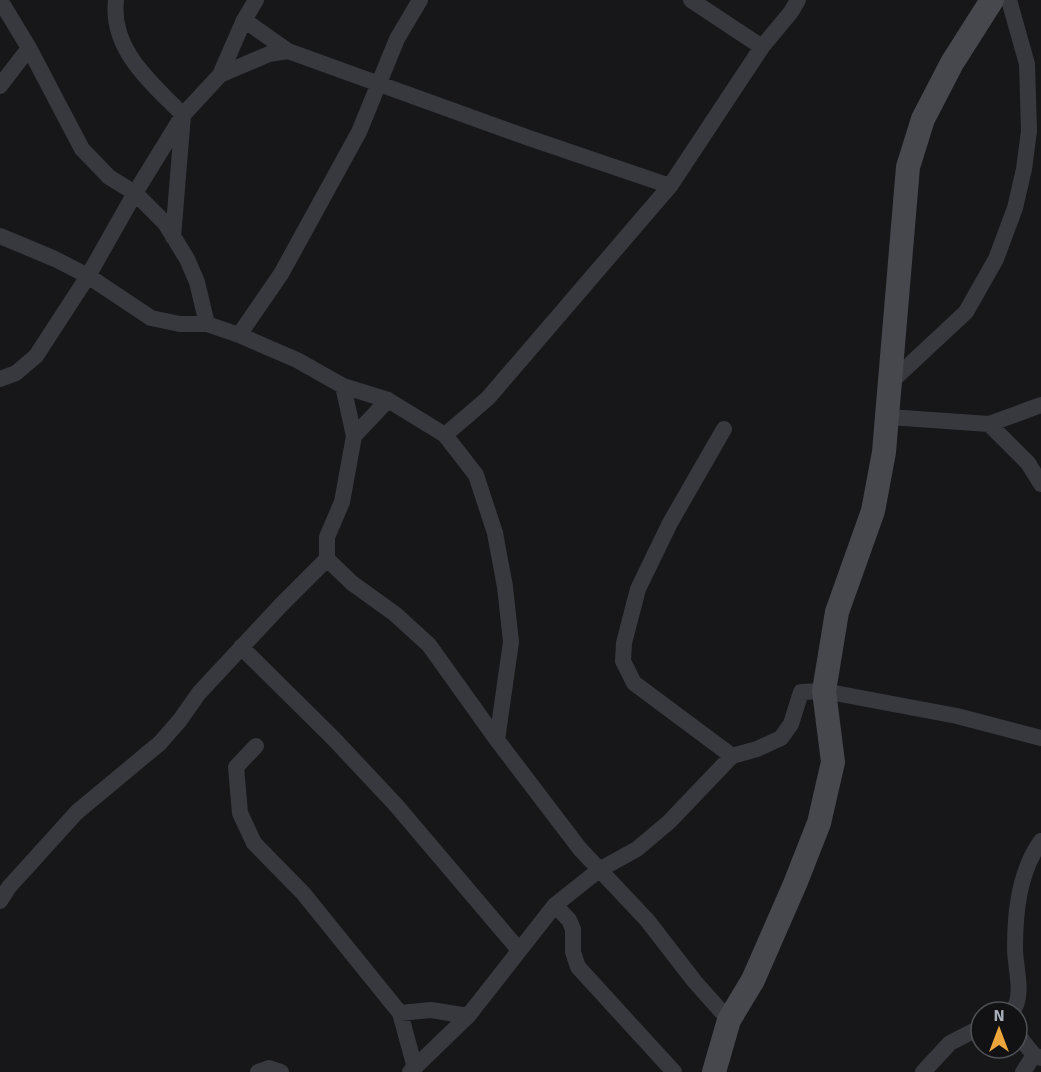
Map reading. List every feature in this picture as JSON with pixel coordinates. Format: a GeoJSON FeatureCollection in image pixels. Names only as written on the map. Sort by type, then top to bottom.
{"type":"FeatureCollection","features":[{"type":"Feature","properties":{"kind":"street"},"geometry":{"type":"LineString","coordinates":[[0,0],[29,48],[82,149],[110,177],[135,192],[165,223],[174,237],[197,282],[207,324]]}},
{"type":"Feature","properties":{"kind":"street"},"geometry":{"type":"LineString","coordinates":[[116,0],[117,30],[122,42],[141,72],[183,115],[174,237]]}},
{"type":"Feature","properties":{"kind":"street"},"geometry":{"type":"LineString","coordinates":[[0,379],[16,373],[36,356],[87,276],[183,115],[220,75],[244,20],[256,0]]}},
{"type":"Feature","properties":{"kind":"street"},"geometry":{"type":"LineString","coordinates":[[239,335],[281,274],[359,132],[397,39],[420,0]]}},
{"type":"Feature","properties":{"kind":"street"},"geometry":{"type":"LineString","coordinates":[[691,0],[762,47]]}},
{"type":"Feature","properties":{"kind":"street"},"geometry":{"type":"LineString","coordinates":[[444,435],[488,398],[670,186],[762,47],[798,0]]}},
{"type":"Feature","properties":{"kind":"street"},"geometry":{"type":"LineString","coordinates":[[714,1072],[729,1020],[753,981],[819,823],[833,762],[824,691],[837,612],[873,511],[884,452],[889,417],[901,261],[902,213],[908,167],[922,119],[952,63],[992,0]]}},
{"type":"Feature","properties":{"kind":"street"},"geometry":{"type":"LineString","coordinates":[[891,382],[966,312],[996,259],[1015,208],[1024,169],[1029,131],[1027,64],[1009,0]]}},
{"type":"Feature","properties":{"kind":"street"},"geometry":{"type":"LineString","coordinates":[[244,20],[288,51],[670,186]]}},
{"type":"Feature","properties":{"kind":"street"},"geometry":{"type":"LineString","coordinates":[[0,86],[29,48]]}},
{"type":"Feature","properties":{"kind":"street"},"geometry":{"type":"LineString","coordinates":[[220,75],[269,54],[288,51]]}},
{"type":"Feature","properties":{"kind":"street"},"geometry":{"type":"LineString","coordinates":[[1024,169],[1041,166]]}},
{"type":"Feature","properties":{"kind":"street"},"geometry":{"type":"LineString","coordinates":[[0,237],[55,259],[87,276],[151,318],[180,324],[207,324],[239,335],[297,360],[343,386],[388,400],[444,435],[476,475],[495,533],[505,587],[511,642],[496,740]]}},
{"type":"Feature","properties":{"kind":"street"},"geometry":{"type":"LineString","coordinates":[[0,901],[9,886],[77,812],[160,743],[199,693],[327,559],[327,537],[342,502],[354,436],[343,386]]}},
{"type":"Feature","properties":{"kind":"street"},"geometry":{"type":"LineString","coordinates":[[354,436],[388,400]]}},
{"type":"Feature","properties":{"kind":"street"},"geometry":{"type":"LineString","coordinates":[[889,417],[989,424],[1041,405]]}},
{"type":"Feature","properties":{"kind":"street"},"geometry":{"type":"LineString","coordinates":[[989,424],[1028,463],[1041,484]]}},
{"type":"Feature","properties":{"kind":"street"},"geometry":{"type":"LineString","coordinates":[[724,429],[670,523],[638,589],[624,643],[623,661],[634,683],[732,756]]}},
{"type":"Feature","properties":{"kind":"street"},"geometry":{"type":"LineString","coordinates":[[327,559],[352,583],[395,614],[429,645],[541,800],[599,870],[647,920],[695,982],[729,1020]]}},
{"type":"Feature","properties":{"kind":"street"},"geometry":{"type":"LineString","coordinates":[[242,647],[395,804],[519,950]]}},
{"type":"Feature","properties":{"kind":"street"},"geometry":{"type":"LineString","coordinates":[[412,1070],[468,1016],[555,905],[599,870],[637,849],[669,822],[732,756],[757,749],[781,738],[791,724],[801,692],[824,691],[957,716],[1041,738]]}},
{"type":"Feature","properties":{"kind":"street"},"geometry":{"type":"LineString","coordinates":[[256,746],[236,767],[240,813],[249,835],[303,893],[400,1012],[412,1070]]}},
{"type":"Feature","properties":{"kind":"street"},"geometry":{"type":"LineString","coordinates":[[1018,1000],[1015,949],[1018,894],[1035,849],[1041,841]]}},
{"type":"Feature","properties":{"kind":"street"},"geometry":{"type":"LineString","coordinates":[[555,905],[573,928],[573,952],[578,967],[674,1072]]}},
{"type":"Feature","properties":{"kind":"street"},"geometry":{"type":"LineString","coordinates":[[400,1012],[431,1010],[468,1016]]}},
{"type":"Feature","properties":{"kind":"street"},"geometry":{"type":"LineString","coordinates":[[923,1072],[950,1043],[969,1033]]}},
{"type":"Feature","properties":{"kind":"street"},"geometry":{"type":"LineString","coordinates":[[1023,1072],[1037,1056]]}},
{"type":"Feature","properties":{"kind":"street"},"geometry":{"type":"LineString","coordinates":[[258,1072],[269,1068],[280,1072]]}}]}
